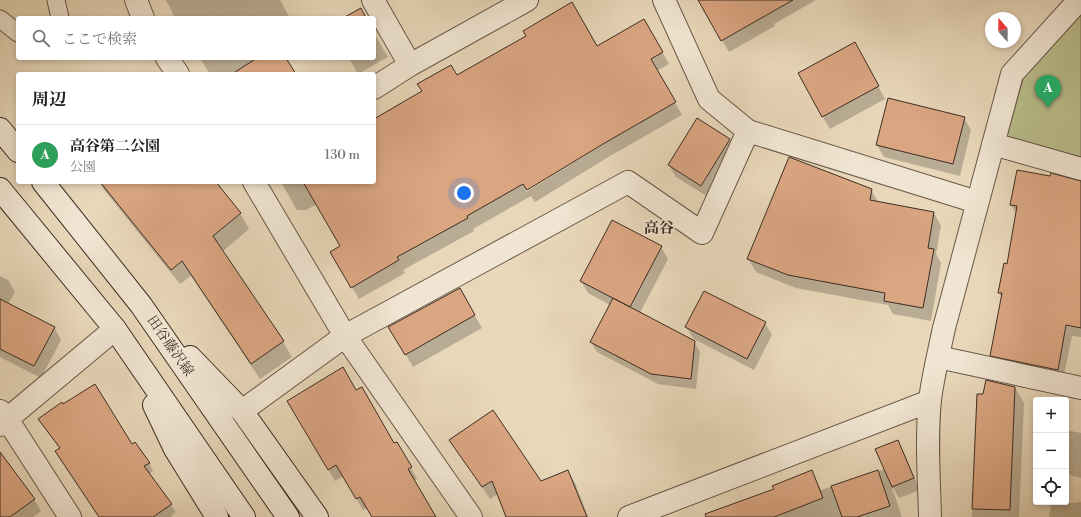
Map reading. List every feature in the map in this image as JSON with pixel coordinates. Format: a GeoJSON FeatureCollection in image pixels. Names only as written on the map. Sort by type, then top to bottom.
{"type":"FeatureCollection","features":[{"type":"Feature","properties":{"kind":"street"},"geometry":{"type":"LineString","coordinates":[[136,0],[142,16]]}},
{"type":"Feature","properties":{"kind":"street"},"geometry":{"type":"LineString","coordinates":[[373,0],[410,65]]}},
{"type":"Feature","properties":{"kind":"street"},"geometry":{"type":"LineString","coordinates":[[376,87],[410,65],[527,0]]}},
{"type":"Feature","properties":{"kind":"street"},"geometry":{"type":"LineString","coordinates":[[664,0],[709,99],[748,131],[978,202]]}},
{"type":"Feature","properties":{"kind":"street"},"geometry":{"type":"LineString","coordinates":[[930,517],[928,452],[930,401],[938,357],[944,328],[1012,74],[1079,0]]}},
{"type":"Feature","properties":{"kind":"street"},"geometry":{"type":"LineString","coordinates":[[168,60],[177,72]]}},
{"type":"Feature","properties":{"kind":"street"},"geometry":{"type":"LineString","coordinates":[[0,129],[16,149]]}},
{"type":"Feature","properties":{"kind":"street"},"geometry":{"type":"LineString","coordinates":[[242,411],[345,336],[628,182],[702,233],[748,131]]}},
{"type":"Feature","properties":{"kind":"street"},"geometry":{"type":"LineString","coordinates":[[993,144],[1081,169]]}},
{"type":"Feature","properties":{"kind":"street","name":"田谷藤沢線"},"geometry":{"type":"LineString","coordinates":[[45,184],[141,305],[288,517]]}},
{"type":"Feature","properties":{"kind":"street"},"geometry":{"type":"LineString","coordinates":[[255,184],[345,336],[471,517]]}},
{"type":"Feature","properties":{"kind":"street"},"geometry":{"type":"LineString","coordinates":[[0,190],[115,329],[244,517]]}},
{"type":"Feature","properties":{"kind":"street"},"geometry":{"type":"LineString","coordinates":[[141,305],[242,411],[316,517]]}},
{"type":"Feature","properties":{"kind":"street"},"geometry":{"type":"LineString","coordinates":[[70,517],[2,418],[115,329]]}},
{"type":"Feature","properties":{"kind":"street"},"geometry":{"type":"LineString","coordinates":[[115,329],[176,449],[217,517]]}},
{"type":"Feature","properties":{"kind":"street"},"geometry":{"type":"LineString","coordinates":[[938,357],[1081,388]]}},
{"type":"Feature","properties":{"kind":"street"},"geometry":{"type":"LineString","coordinates":[[629,517],[930,401]]}},
{"type":"Feature","properties":{"kind":"lane"},"geometry":{"type":"LineString","coordinates":[[56,0],[60,16]]}},
{"type":"Feature","properties":{"kind":"lane"},"geometry":{"type":"LineString","coordinates":[[0,19],[16,31]]}},
{"type":"Feature","properties":{"kind":"green space"},"geometry":{"type":"Polygon","coordinates":[[[1081,15],[1081,157],[1007,136],[1023,79],[1081,15]]]}},
{"type":"Feature","properties":{"kind":"building"},"geometry":{"type":"Polygon","coordinates":[[[698,0],[793,0],[721,41],[698,0]]]}},
{"type":"Feature","properties":{"kind":"building"},"geometry":{"type":"Polygon","coordinates":[[[572,2],[597,46],[644,19],[663,52],[651,59],[676,102],[527,190],[523,184],[467,216],[468,218],[397,257],[399,260],[351,288],[330,252],[340,246],[304,184],[376,184],[376,118],[422,91],[417,84],[451,65],[457,75],[526,36],[523,31],[572,2]]]}},
{"type":"Feature","properties":{"kind":"building"},"geometry":{"type":"Polygon","coordinates":[[[361,8],[365,16],[347,16],[361,8]]]}},
{"type":"Feature","properties":{"kind":"building"},"geometry":{"type":"Polygon","coordinates":[[[855,42],[879,86],[822,117],[798,73],[855,42]]]}},
{"type":"Feature","properties":{"kind":"building"},"geometry":{"type":"Polygon","coordinates":[[[254,60],[287,60],[295,72],[235,72],[254,60]]]}},
{"type":"Feature","properties":{"kind":"building"},"geometry":{"type":"Polygon","coordinates":[[[888,98],[965,117],[953,164],[876,145],[888,98]]]}},
{"type":"Feature","properties":{"kind":"building"},"geometry":{"type":"Polygon","coordinates":[[[697,118],[730,139],[701,186],[668,165],[697,118]]]}},
{"type":"Feature","properties":{"kind":"building"},"geometry":{"type":"Polygon","coordinates":[[[789,157],[872,189],[870,200],[934,212],[928,248],[934,249],[923,308],[884,301],[885,293],[788,275],[747,259],[789,157]]]}},
{"type":"Feature","properties":{"kind":"building"},"geometry":{"type":"Polygon","coordinates":[[[1017,170],[1050,176],[1051,173],[1081,181],[1081,328],[1066,325],[1058,370],[990,356],[1002,293],[998,293],[1004,263],[1007,264],[1017,206],[1010,205],[1017,170]]]}},
{"type":"Feature","properties":{"kind":"building"},"geometry":{"type":"Polygon","coordinates":[[[102,184],[218,184],[241,213],[213,236],[284,341],[251,364],[182,261],[171,270],[102,184]]]}},
{"type":"Feature","properties":{"kind":"building"},"geometry":{"type":"Polygon","coordinates":[[[612,220],[662,246],[630,307],[580,281],[612,220]]]}},
{"type":"Feature","properties":{"kind":"building"},"geometry":{"type":"Polygon","coordinates":[[[460,288],[475,315],[405,355],[388,327],[460,288]]]}},
{"type":"Feature","properties":{"kind":"building"},"geometry":{"type":"Polygon","coordinates":[[[704,291],[766,322],[747,359],[685,327],[704,291]]]}},
{"type":"Feature","properties":{"kind":"building"},"geometry":{"type":"Polygon","coordinates":[[[613,298],[695,341],[691,379],[651,374],[590,342],[613,298]]]}},
{"type":"Feature","properties":{"kind":"building"},"geometry":{"type":"Polygon","coordinates":[[[0,299],[55,327],[34,366],[0,349],[0,299]]]}},
{"type":"Feature","properties":{"kind":"building"},"geometry":{"type":"Polygon","coordinates":[[[343,367],[356,390],[362,387],[394,443],[397,442],[412,467],[408,469],[436,517],[372,517],[360,497],[356,499],[336,465],[328,470],[287,401],[343,367]]]}},
{"type":"Feature","properties":{"kind":"building"},"geometry":{"type":"Polygon","coordinates":[[[986,380],[1015,387],[1010,510],[972,509],[977,394],[983,394],[986,380]]]}},
{"type":"Feature","properties":{"kind":"building"},"geometry":{"type":"Polygon","coordinates":[[[95,384],[132,444],[135,442],[150,463],[144,466],[172,504],[153,517],[99,517],[55,451],[60,448],[38,419],[62,402],[63,404],[95,384]]]}},
{"type":"Feature","properties":{"kind":"building"},"geometry":{"type":"Polygon","coordinates":[[[493,410],[541,481],[568,470],[587,517],[506,517],[492,481],[482,487],[449,440],[493,410]]]}},
{"type":"Feature","properties":{"kind":"building"},"geometry":{"type":"Polygon","coordinates":[[[898,440],[914,478],[892,487],[875,449],[898,440]]]}},
{"type":"Feature","properties":{"kind":"building"},"geometry":{"type":"Polygon","coordinates":[[[0,452],[35,499],[10,517],[0,517],[0,452]]]}},
{"type":"Feature","properties":{"kind":"building"},"geometry":{"type":"Polygon","coordinates":[[[812,470],[823,498],[774,517],[706,517],[705,514],[774,489],[772,486],[812,470]]]}},
{"type":"Feature","properties":{"kind":"building"},"geometry":{"type":"Polygon","coordinates":[[[878,470],[890,506],[857,517],[842,517],[831,486],[878,470]]]}},
{"type":"Feature","properties":{"kind":"place","name":"高谷第二公園"},"geometry":{"type":"Point","coordinates":[1048,108]}},
{"type":"Feature","properties":{"kind":"district","name":"高谷"},"geometry":{"type":"Point","coordinates":[659,228]}}]}
